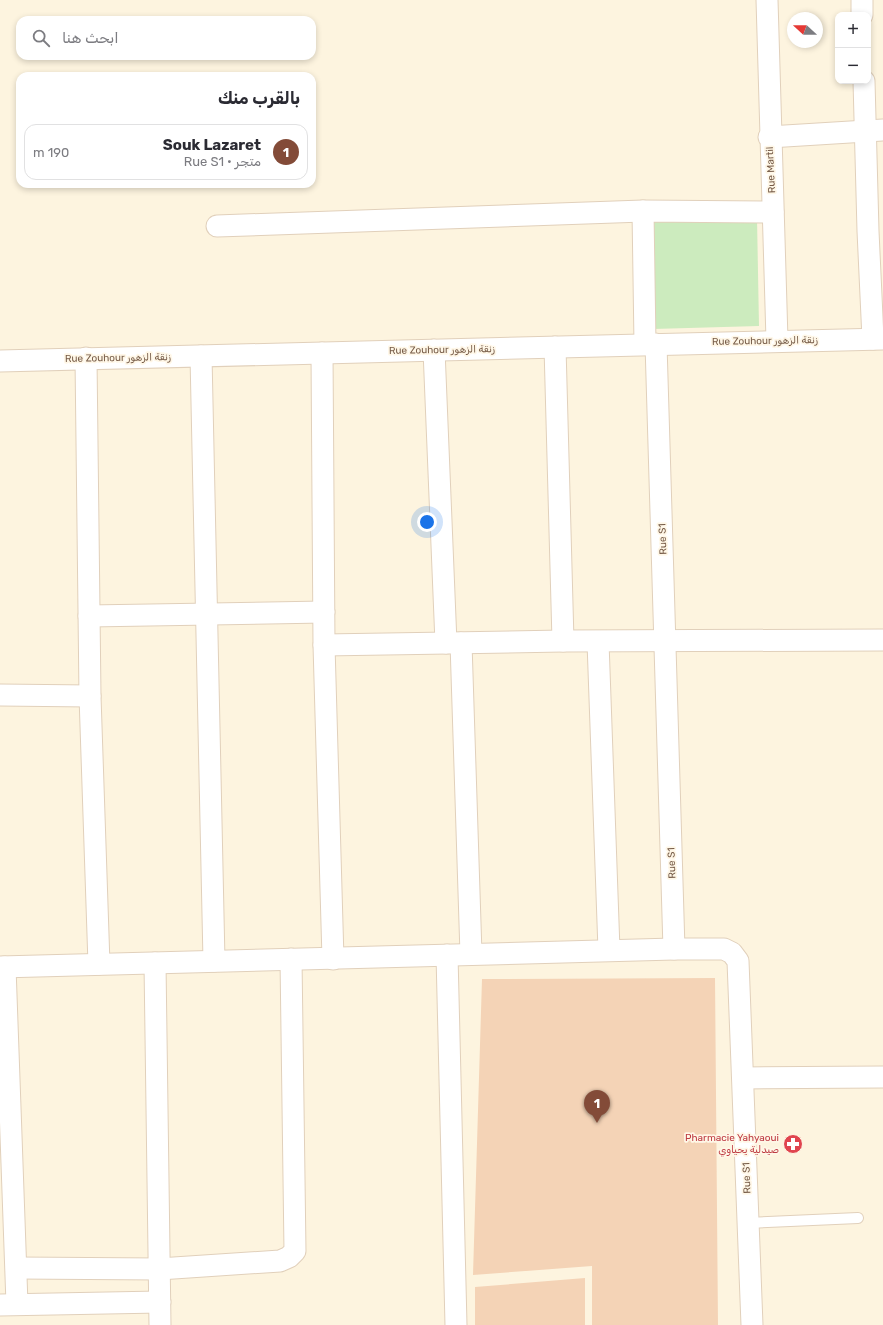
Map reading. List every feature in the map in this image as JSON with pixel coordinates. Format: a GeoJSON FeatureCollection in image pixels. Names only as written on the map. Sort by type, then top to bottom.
{"type":"FeatureCollection","features":[{"type":"Feature","properties":{"kind":"street","name":"Rue Martil"},"geometry":{"type":"LineString","coordinates":[[767,0],[769,137],[777,340]]}},
{"type":"Feature","properties":{"kind":"street"},"geometry":{"type":"LineString","coordinates":[[862,0],[862,12]]}},
{"type":"Feature","properties":{"kind":"street"},"geometry":{"type":"LineString","coordinates":[[865,84],[874,131],[878,339]]}},
{"type":"Feature","properties":{"kind":"street"},"geometry":{"type":"LineString","coordinates":[[769,137],[874,131]]}},
{"type":"Feature","properties":{"kind":"street"},"geometry":{"type":"LineString","coordinates":[[217,226],[643,212],[773,212]]}},
{"type":"Feature","properties":{"kind":"street","name":"Rue S1"},"geometry":{"type":"LineString","coordinates":[[643,212],[666,641],[674,949],[724,949],[732,953],[738,961],[744,1078],[752,1325]]}},
{"type":"Feature","properties":{"kind":"street","name":"Rue Zouhour زنقة الزهور"},"geometry":{"type":"LineString","coordinates":[[0,360],[555,347],[777,340],[878,339]]}},
{"type":"Feature","properties":{"kind":"street"},"geometry":{"type":"LineString","coordinates":[[555,347],[563,641]]}},
{"type":"Feature","properties":{"kind":"street"},"geometry":{"type":"LineString","coordinates":[[434,350],[454,643],[471,954]]}},
{"type":"Feature","properties":{"kind":"street"},"geometry":{"type":"LineString","coordinates":[[322,352],[324,645],[333,959]]}},
{"type":"Feature","properties":{"kind":"street"},"geometry":{"type":"LineString","coordinates":[[201,356],[214,961]]}},
{"type":"Feature","properties":{"kind":"street"},"geometry":{"type":"LineString","coordinates":[[86,358],[90,696],[99,964]]}},
{"type":"Feature","properties":{"kind":"street"},"geometry":{"type":"LineString","coordinates":[[89,616],[324,612]]}},
{"type":"Feature","properties":{"kind":"street"},"geometry":{"type":"LineString","coordinates":[[324,645],[563,641],[883,640]]}},
{"type":"Feature","properties":{"kind":"street"},"geometry":{"type":"LineString","coordinates":[[598,642],[609,950]]}},
{"type":"Feature","properties":{"kind":"street"},"geometry":{"type":"LineString","coordinates":[[0,695],[90,696]]}},
{"type":"Feature","properties":{"kind":"street"},"geometry":{"type":"LineString","coordinates":[[160,1302],[9,1304],[17,1268],[3,967],[674,949]]}},
{"type":"Feature","properties":{"kind":"street"},"geometry":{"type":"LineString","coordinates":[[446,955],[456,1325]]}},
{"type":"Feature","properties":{"kind":"street"},"geometry":{"type":"LineString","coordinates":[[17,1268],[159,1269],[280,1261],[289,1257],[295,1251],[291,959]]}},
{"type":"Feature","properties":{"kind":"street"},"geometry":{"type":"LineString","coordinates":[[155,963],[160,1325]]}},
{"type":"Feature","properties":{"kind":"street"},"geometry":{"type":"LineString","coordinates":[[744,1078],[883,1077]]}},
{"type":"Feature","properties":{"kind":"lane"},"geometry":{"type":"LineString","coordinates":[[748,1223],[858,1218]]}},
{"type":"Feature","properties":{"kind":"green space"},"geometry":{"type":"Polygon","coordinates":[[[757,218],[759,326],[653,329],[651,221],[757,218]]]}},
{"type":"Feature","properties":{"kind":"building"},"geometry":{"type":"Polygon","coordinates":[[[715,978],[718,1325],[592,1325],[592,1266],[473,1275],[482,979],[715,978]]]}},
{"type":"Feature","properties":{"kind":"building"},"geometry":{"type":"Polygon","coordinates":[[[585,1278],[585,1325],[475,1325],[475,1287],[585,1278]]]}},
{"type":"Feature","properties":{"kind":"place","name":"Souk Lazaret"},"geometry":{"type":"Point","coordinates":[597,1123]}},
{"type":"Feature","properties":{"kind":"place","name":"Pharmacie Yahyaoui صيدلية يحياوي"},"geometry":{"type":"Point","coordinates":[793,1144]}}]}
